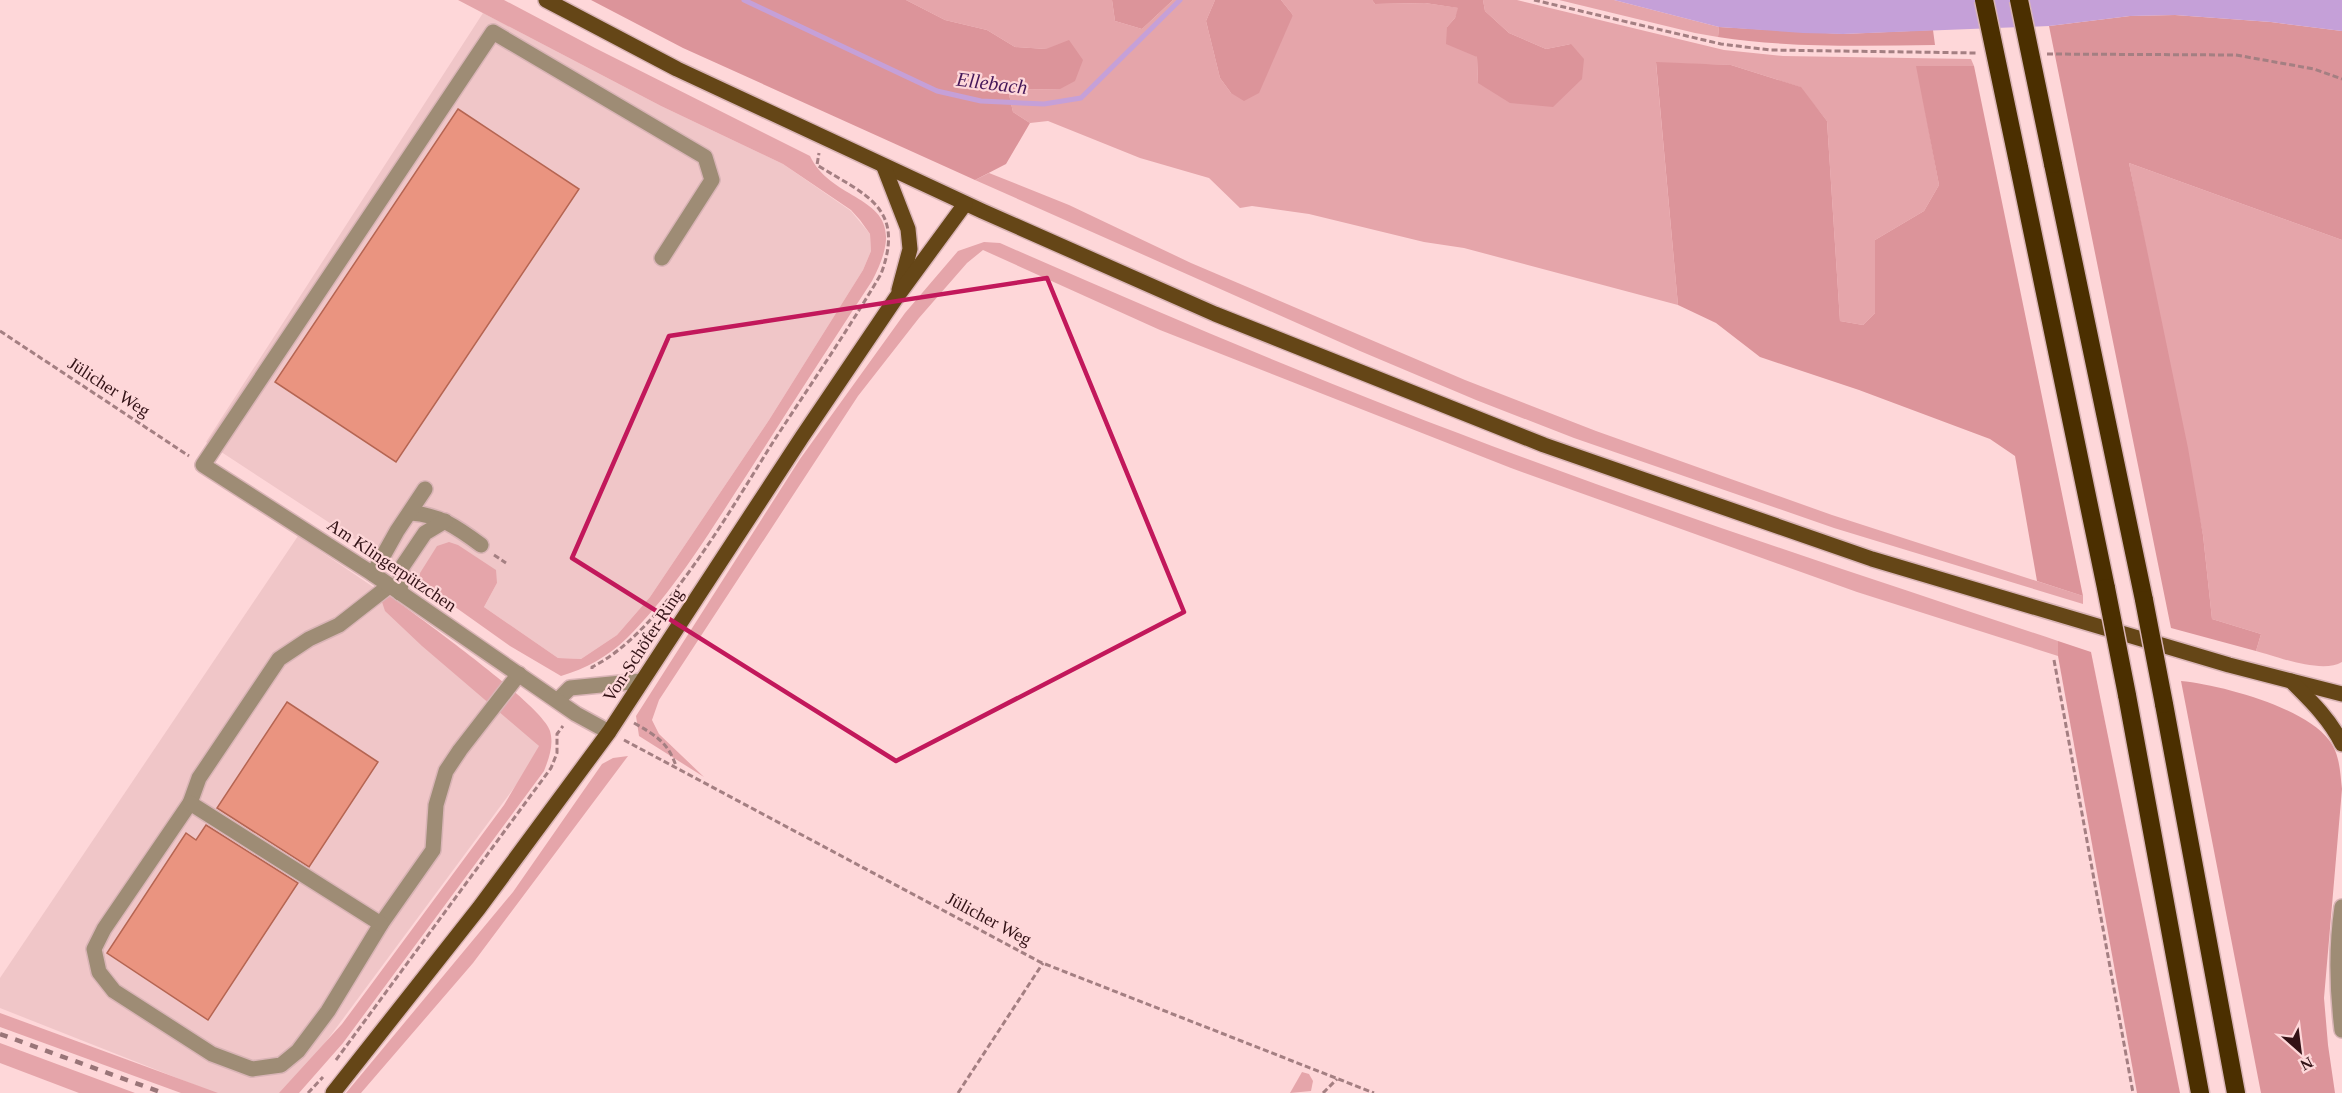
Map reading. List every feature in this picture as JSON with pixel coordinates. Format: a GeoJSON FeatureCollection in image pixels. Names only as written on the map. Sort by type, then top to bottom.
{"type":"FeatureCollection","features":[{"type":"Feature","properties":{"kind":"highway"},"geometry":{"type":"LineString","coordinates":[[1984,0],[2106,588],[2200,1093]]}},
{"type":"Feature","properties":{"kind":"highway"},"geometry":{"type":"LineString","coordinates":[[2019,0],[2145,600],[2236,1093]]}},
{"type":"Feature","properties":{"kind":"main road"},"geometry":{"type":"LineString","coordinates":[[546,0],[677,69],[965,204],[1215,314],[1544,445],[1872,559],[2229,665],[2342,694]]}},
{"type":"Feature","properties":{"kind":"main road"},"geometry":{"type":"LineString","coordinates":[[884,167],[908,229],[910,249],[896,298]]}},
{"type":"Feature","properties":{"kind":"main road","name":"Von-Schöfer-Ring"},"geometry":{"type":"LineString","coordinates":[[333,1093],[472,917],[609,732],[896,298],[965,204]]}},
{"type":"Feature","properties":{"kind":"main road"},"geometry":{"type":"LineString","coordinates":[[2291,681],[2316,705],[2342,744]]}},
{"type":"Feature","properties":{"kind":"street"},"geometry":{"type":"LineString","coordinates":[[203,465],[493,32],[705,157],[712,180],[662,258]]}},
{"type":"Feature","properties":{"kind":"street","name":"Am Klingerpützchen"},"geometry":{"type":"LineString","coordinates":[[203,465],[372,574],[576,714],[609,732]]}},
{"type":"Feature","properties":{"kind":"street"},"geometry":{"type":"LineString","coordinates":[[372,574],[425,489]]}},
{"type":"Feature","properties":{"kind":"street"},"geometry":{"type":"LineString","coordinates":[[411,513],[429,514],[479,538]]}},
{"type":"Feature","properties":{"kind":"street"},"geometry":{"type":"LineString","coordinates":[[445,521],[425,533],[402,567],[394,589],[339,625],[309,639],[279,659],[199,778],[190,803],[104,929],[94,949],[99,972],[114,991],[212,1054],[252,1069],[281,1065],[298,1051],[328,1011],[381,924],[433,850],[436,805],[446,771],[519,674]]}},
{"type":"Feature","properties":{"kind":"street"},"geometry":{"type":"LineString","coordinates":[[558,700],[570,688],[642,681]]}},
{"type":"Feature","properties":{"kind":"street"},"geometry":{"type":"LineString","coordinates":[[190,803],[381,924]]}},
{"type":"Feature","properties":{"kind":"street"},"geometry":{"type":"LineString","coordinates":[[2342,907],[2337,954],[2342,1030]]}},
{"type":"Feature","properties":{"kind":"path"},"geometry":{"type":"LineString","coordinates":[[1534,0],[1721,44],[1770,50],[1986,53]]}},
{"type":"Feature","properties":{"kind":"path"},"geometry":{"type":"LineString","coordinates":[[2045,54],[2236,55],[2313,69],[2342,79]]}},
{"type":"Feature","properties":{"kind":"path"},"geometry":{"type":"LineString","coordinates":[[594,685],[592,667],[608,659],[631,639],[668,598],[701,553],[881,274],[888,256],[889,236],[886,222],[878,206],[866,194],[817,165],[818,155],[825,139]]}},
{"type":"Feature","properties":{"kind":"path","name":"Jülicher Weg"},"geometry":{"type":"LineString","coordinates":[[0,331],[203,465]]}},
{"type":"Feature","properties":{"kind":"path"},"geometry":{"type":"LineString","coordinates":[[2054,660],[2133,1093]]}},
{"type":"Feature","properties":{"kind":"path"},"geometry":{"type":"LineString","coordinates":[[334,1062],[551,768],[557,753],[557,734],[576,714]]}},
{"type":"Feature","properties":{"kind":"path"},"geometry":{"type":"LineString","coordinates":[[621,714],[653,734],[671,750],[677,768]]}},
{"type":"Feature","properties":{"kind":"path","name":"Jülicher Weg"},"geometry":{"type":"LineString","coordinates":[[609,732],[1043,963],[1374,1093]]}},
{"type":"Feature","properties":{"kind":"path"},"geometry":{"type":"LineString","coordinates":[[958,1093],[1043,963]]}},
{"type":"Feature","properties":{"kind":"path"},"geometry":{"type":"LineString","coordinates":[[308,1093],[327,1072]]}},
{"type":"Feature","properties":{"kind":"path"},"geometry":{"type":"LineString","coordinates":[[1323,1093],[1337,1079]]}},
{"type":"Feature","properties":{"kind":"highlighted area"},"geometry":{"type":"Polygon","coordinates":[[[1047,278],[1184,612],[896,761],[572,558],[669,336],[1047,278]]]}},
{"type":"Feature","properties":{"kind":"shaded area"},"geometry":{"type":"Polygon","coordinates":[[[458,0],[504,0],[810,156],[822,173],[880,216],[886,231],[884,252],[872,281],[677,580],[645,620],[620,645],[579,670],[561,676],[510,646],[420,582],[420,573],[437,546],[449,542],[458,545],[496,570],[497,583],[484,607],[558,658],[581,659],[617,635],[650,597],[769,420],[863,270],[871,251],[870,234],[851,210],[783,164],[661,106],[458,0]]]}},
{"type":"Feature","properties":{"kind":"shaded area"},"geometry":{"type":"Polygon","coordinates":[[[591,0],[906,0],[945,20],[987,30],[1015,47],[1046,49],[1069,40],[1083,60],[1075,81],[1060,89],[1008,90],[1013,112],[1030,123],[1006,164],[975,180],[683,48],[591,0]]]}},
{"type":"Feature","properties":{"kind":"shaded area"},"geometry":{"type":"Polygon","coordinates":[[[906,0],[1112,0],[1115,21],[1142,29],[1173,0],[1215,0],[1206,21],[1220,78],[1231,93],[1293,15],[1281,0],[1372,0],[1375,4],[1425,3],[1459,8],[1455,18],[1447,27],[1477,57],[1478,83],[1571,44],[1546,49],[1509,33],[1485,11],[1483,0],[1517,0],[1724,50],[1783,56],[1971,59],[1974,66],[1917,66],[1939,185],[1924,211],[1875,240],[1875,313],[1863,325],[1840,321],[1827,121],[1800,87],[1731,65],[1656,63],[1678,305],[1464,248],[1424,242],[1309,214],[1252,206],[1240,208],[1209,178],[1140,158],[1048,121],[1030,123],[1013,112],[1008,90],[1060,89],[1046,49],[1015,47],[987,30],[945,20],[906,0]]]}},
{"type":"Feature","properties":{"kind":"shaded area"},"geometry":{"type":"Polygon","coordinates":[[[1112,0],[1173,0],[1142,29],[1115,21],[1112,0]]]}},
{"type":"Feature","properties":{"kind":"shaded area"},"geometry":{"type":"Polygon","coordinates":[[[1215,0],[1281,0],[1293,15],[1259,93],[1244,101],[1231,93],[1220,78],[1206,21],[1215,0]]]}},
{"type":"Feature","properties":{"kind":"shaded area"},"geometry":{"type":"Polygon","coordinates":[[[1372,0],[1483,0],[1485,11],[1509,33],[1546,49],[1571,44],[1584,59],[1582,79],[1553,107],[1510,103],[1478,83],[1477,57],[1446,44],[1447,27],[1455,18],[1458,8],[1425,3],[1375,4],[1372,0]]]}},
{"type":"Feature","properties":{"kind":"shaded area"},"geometry":{"type":"Polygon","coordinates":[[[1559,0],[1614,0],[1719,27],[1718,37],[1695,33],[1559,0]]]}},
{"type":"Feature","properties":{"kind":"shaded area"},"geometry":{"type":"Polygon","coordinates":[[[1614,0],[2342,0],[2342,31],[2271,22],[2175,15],[2130,16],[2049,26],[1843,34],[1803,33],[1719,27],[1614,0]]]}},
{"type":"Feature","properties":{"kind":"shaded area"},"geometry":{"type":"Polygon","coordinates":[[[483,13],[661,106],[783,164],[851,211],[870,234],[871,251],[863,270],[769,420],[650,597],[617,635],[581,659],[558,658],[484,607],[497,583],[420,573],[420,582],[206,442],[483,13]]]}},
{"type":"Feature","properties":{"kind":"shaded area"},"geometry":{"type":"Polygon","coordinates":[[[2175,15],[2271,22],[2342,31],[2342,240],[2129,163],[2188,448],[2203,535],[2212,619],[2261,634],[2256,651],[2171,628],[2049,26],[2130,16],[2175,15]]]}},
{"type":"Feature","properties":{"kind":"shaded area"},"geometry":{"type":"Polygon","coordinates":[[[1719,27],[1843,34],[1933,30],[1935,45],[1826,46],[1745,41],[1718,37],[1719,27]]]}},
{"type":"Feature","properties":{"kind":"shaded area"},"geometry":{"type":"Polygon","coordinates":[[[1656,62],[1731,65],[1801,87],[1827,121],[1840,321],[1863,325],[1875,313],[1875,240],[1924,211],[1939,185],[1916,66],[1974,66],[2083,596],[2037,581],[2015,456],[1990,439],[1859,390],[1760,357],[1716,323],[1678,305],[1656,62]]]}},
{"type":"Feature","properties":{"kind":"shaded area"},"geometry":{"type":"Polygon","coordinates":[[[2129,163],[2342,240],[2342,662],[2323,666],[2312,665],[2256,651],[2261,634],[2212,619],[2203,535],[2129,163]]]}},
{"type":"Feature","properties":{"kind":"shaded area"},"geometry":{"type":"Polygon","coordinates":[[[989,173],[1069,205],[1191,263],[1465,380],[1596,431],[1832,515],[2083,596],[2083,604],[1834,528],[1574,438],[1476,400],[975,180],[989,173]]]}},
{"type":"Feature","properties":{"kind":"shaded area"},"geometry":{"type":"Polygon","coordinates":[[[984,242],[1000,243],[1244,348],[1475,440],[1724,529],[2058,641],[2058,656],[1857,592],[1511,468],[1160,330],[983,250],[967,263],[919,318],[858,396],[659,700],[652,720],[659,734],[704,777],[639,736],[636,716],[800,459],[905,313],[958,251],[984,242]]]}},
{"type":"Feature","properties":{"kind":"shaded area"},"geometry":{"type":"Polygon","coordinates":[[[298,536],[394,601],[521,722],[542,750],[288,1093],[215,1093],[0,1008],[0,978],[298,536]]]}},
{"type":"Feature","properties":{"kind":"shaded area"},"geometry":{"type":"Polygon","coordinates":[[[382,590],[501,680],[542,718],[550,731],[550,751],[544,771],[343,1043],[299,1093],[279,1093],[342,1024],[504,805],[539,746],[422,646],[385,611],[381,599],[382,590]]]}},
{"type":"Feature","properties":{"kind":"shaded area"},"geometry":{"type":"Polygon","coordinates":[[[2058,641],[2091,652],[2180,1093],[2137,1093],[2058,656],[2058,641]]]}},
{"type":"Feature","properties":{"kind":"shaded area"},"geometry":{"type":"Polygon","coordinates":[[[2181,681],[2217,687],[2282,708],[2317,728],[2333,745],[2339,763],[2342,789],[2324,998],[2335,1093],[2261,1093],[2181,681]]]}},
{"type":"Feature","properties":{"kind":"shaded area"},"geometry":{"type":"Polygon","coordinates":[[[628,756],[473,963],[361,1093],[346,1093],[513,892],[602,764],[613,758],[628,756]]]}},
{"type":"Feature","properties":{"kind":"shaded area"},"geometry":{"type":"Polygon","coordinates":[[[0,1013],[218,1093],[181,1093],[0,1027],[0,1013]]]}},
{"type":"Feature","properties":{"kind":"shaded area"},"geometry":{"type":"Polygon","coordinates":[[[0,1043],[135,1093],[79,1093],[0,1063],[0,1043]]]}},
{"type":"Feature","properties":{"kind":"shaded area"},"geometry":{"type":"Polygon","coordinates":[[[1302,1072],[1309,1074],[1313,1081],[1311,1091],[1290,1093],[1302,1072]]]}},
{"type":"Feature","properties":{"kind":"building"},"geometry":{"type":"Polygon","coordinates":[[[458,109],[579,189],[396,462],[275,382],[458,109]]]}},
{"type":"Feature","properties":{"kind":"building"},"geometry":{"type":"Polygon","coordinates":[[[287,702],[378,762],[309,867],[217,808],[287,702]]]}},
{"type":"Feature","properties":{"kind":"building"},"geometry":{"type":"Polygon","coordinates":[[[206,825],[298,883],[208,1020],[107,953],[186,833],[196,840],[206,825]]]}},
{"type":"Feature","properties":{"kind":"waterway","name":"Ellebach"},"geometry":{"type":"LineString","coordinates":[[744,0],[937,91],[981,101],[1044,104],[1081,98],[1180,0]]}},
{"type":"Feature","properties":{"kind":"railway"},"geometry":{"type":"LineString","coordinates":[[0,1034],[163,1093]]}}]}
